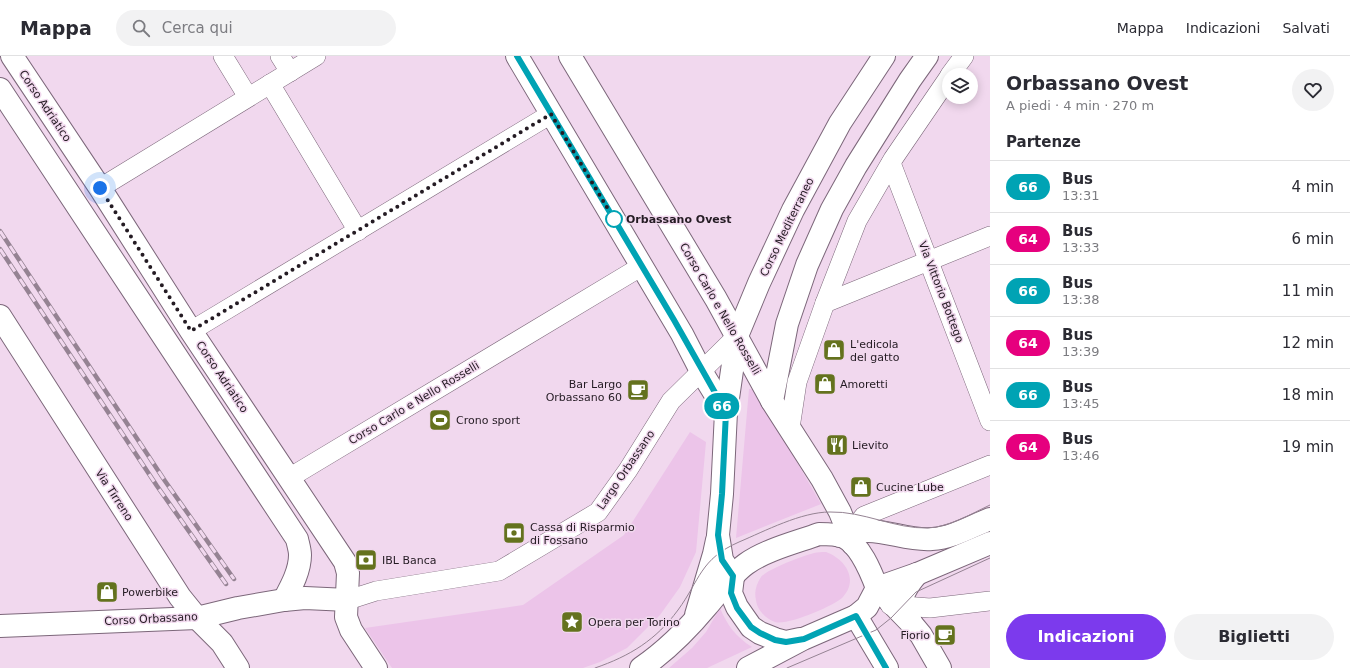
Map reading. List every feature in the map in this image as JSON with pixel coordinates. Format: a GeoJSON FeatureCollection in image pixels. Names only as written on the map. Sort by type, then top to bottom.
{"type":"FeatureCollection","features":[{"type":"Feature","properties":{"kind":"street","name":"Corso Adriatico"},"geometry":{"type":"LineString","coordinates":[[12,56],[344,562],[348,573],[347,609],[351,630],[376,668]]}},
{"type":"Feature","properties":{"kind":"street"},"geometry":{"type":"LineString","coordinates":[[223,56],[248,97]]}},
{"type":"Feature","properties":{"kind":"street"},"geometry":{"type":"LineString","coordinates":[[280,56],[290,72]]}},
{"type":"Feature","properties":{"kind":"street"},"geometry":{"type":"LineString","coordinates":[[100,188],[316,56]]}},
{"type":"Feature","properties":{"kind":"street"},"geometry":{"type":"LineString","coordinates":[[517,56],[682,334],[701,371],[726,412],[722,494],[718,535],[714,554],[694,621]]}},
{"type":"Feature","properties":{"kind":"street","name":"Corso Carlo e Nello Rosselli"},"geometry":{"type":"LineString","coordinates":[[570,56],[738,336],[772,401],[822,479],[851,530]]}},
{"type":"Feature","properties":{"kind":"street","name":"Corso Mediterraneo"},"geometry":{"type":"LineString","coordinates":[[726,412],[738,336],[759,283],[793,210],[840,123],[884,56]]}},
{"type":"Feature","properties":{"kind":"street"},"geometry":{"type":"LineString","coordinates":[[772,401],[788,324],[807,265],[832,209],[856,166],[910,80],[928,56]]}},
{"type":"Feature","properties":{"kind":"street"},"geometry":{"type":"LineString","coordinates":[[956,68],[964,56]]}},
{"type":"Feature","properties":{"kind":"street"},"geometry":{"type":"LineString","coordinates":[[270,84],[358,231]]}},
{"type":"Feature","properties":{"kind":"street"},"geometry":{"type":"LineString","coordinates":[[790,428],[797,382],[825,303],[857,221],[891,163],[942,88]]}},
{"type":"Feature","properties":{"kind":"street"},"geometry":{"type":"LineString","coordinates":[[0,89],[297,539],[300,556],[297,573],[284,600]]}},
{"type":"Feature","properties":{"kind":"street"},"geometry":{"type":"LineString","coordinates":[[191,331],[551,114]]}},
{"type":"Feature","properties":{"kind":"street","name":"Via Vittorio Bottego"},"geometry":{"type":"LineString","coordinates":[[891,163],[990,421]]}},
{"type":"Feature","properties":{"kind":"street"},"geometry":{"type":"LineString","coordinates":[[825,303],[990,236]]}},
{"type":"Feature","properties":{"kind":"street","name":"Corso Carlo e Nello Rosselli"},"geometry":{"type":"LineString","coordinates":[[289,478],[642,266]]}},
{"type":"Feature","properties":{"kind":"street","name":"Via Tirreno"},"geometry":{"type":"LineString","coordinates":[[0,316],[178,593],[197,618],[222,643],[238,668]]}},
{"type":"Feature","properties":{"kind":"street","name":"Largo Orbassano"},"geometry":{"type":"LineString","coordinates":[[347,609],[376,591],[499,571],[598,512],[628,470],[671,401],[738,336]]}},
{"type":"Feature","properties":{"kind":"street"},"geometry":{"type":"LineString","coordinates":[[851,530],[864,516],[990,465]]}},
{"type":"Feature","properties":{"kind":"street"},"geometry":{"type":"LineString","coordinates":[[640,668],[685,632],[733,576],[757,557],[819,534],[851,530],[930,540],[950,536],[990,518]]}},
{"type":"Feature","properties":{"kind":"street"},"geometry":{"type":"LineString","coordinates":[[851,530],[865,561],[867,603],[886,668]]}},
{"type":"Feature","properties":{"kind":"street"},"geometry":{"type":"LineString","coordinates":[[718,535],[722,560],[733,576],[731,593],[737,608],[751,627],[775,640],[786,642],[804,639]]}},
{"type":"Feature","properties":{"kind":"street"},"geometry":{"type":"LineString","coordinates":[[748,668],[804,639],[917,574],[990,543]]}},
{"type":"Feature","properties":{"kind":"street"},"geometry":{"type":"LineString","coordinates":[[902,612],[906,591],[909,584],[917,574]]}},
{"type":"Feature","properties":{"kind":"street","name":"Corso Orbassano"},"geometry":{"type":"LineString","coordinates":[[0,626],[197,618],[238,608],[305,598],[322,599],[347,609]]}},
{"type":"Feature","properties":{"kind":"street"},"geometry":{"type":"LineString","coordinates":[[867,603],[902,612],[986,600]]}},
{"type":"Feature","properties":{"kind":"street"},"geometry":{"type":"LineString","coordinates":[[902,612],[921,635],[940,668]]}},
{"type":"Feature","properties":{"kind":"shaded area"},"geometry":{"type":"Polygon","coordinates":[[[749,389],[755,389],[821,504],[736,538],[749,389]]]}},
{"type":"Feature","properties":{"kind":"shaded area"},"geometry":{"type":"Polygon","coordinates":[[[690,432],[706,442],[696,552],[680,587],[660,615],[627,648],[600,662],[583,668],[392,668],[365,628],[523,605],[624,535],[690,432]]]}},
{"type":"Feature","properties":{"kind":"shaded area"},"geometry":{"type":"Polygon","coordinates":[[[826,552],[839,559],[848,570],[850,583],[848,590],[843,597],[821,610],[789,621],[775,622],[762,614],[758,607],[755,594],[761,577],[771,570],[794,560],[815,553],[826,552]]]}},
{"type":"Feature","properties":{"kind":"shaded area"},"geometry":{"type":"Polygon","coordinates":[[[720,608],[733,630],[741,639],[752,647],[707,668],[669,668],[692,648],[706,632],[720,608]]]}},
{"type":"Feature","properties":{"kind":"tram line"},"geometry":{"type":"LineString","coordinates":[[595,668],[631,652],[661,630],[678,610],[702,571],[716,556],[739,542],[772,528],[807,515],[830,512],[855,514],[903,526],[928,528],[952,523],[990,505]]}},
{"type":"Feature","properties":{"kind":"tram line"},"geometry":{"type":"LineString","coordinates":[[787,668],[876,630],[891,618],[916,592],[990,558]]}},
{"type":"Feature","properties":{"kind":"railway"},"geometry":{"type":"LineString","coordinates":[[0,231],[165,481],[234,579]]}},
{"type":"Feature","properties":{"kind":"railway"},"geometry":{"type":"LineString","coordinates":[[0,249],[157,486],[226,584]]}},
{"type":"Feature","properties":{"kind":"bus line","name":"66"},"geometry":{"type":"LineString","coordinates":[[517,56],[674,320],[701,371],[726,412],[722,494],[718,535],[722,560],[733,576],[731,593],[737,608],[751,627],[775,640],[786,642],[804,639],[856,616],[886,668]]}},
{"type":"Feature","properties":{"kind":"place","name":"Orbassano Ovest"},"geometry":{"type":"Point","coordinates":[614,219]}},
{"type":"Feature","properties":{"kind":"place","name":"L'edicola del gatto"},"geometry":{"type":"Point","coordinates":[834,350]}},
{"type":"Feature","properties":{"kind":"place","name":"Amoretti"},"geometry":{"type":"Point","coordinates":[825,384]}},
{"type":"Feature","properties":{"kind":"place","name":"Bar Largo Orbassano 60"},"geometry":{"type":"Point","coordinates":[638,390]}},
{"type":"Feature","properties":{"kind":"place","name":"Crono sport"},"geometry":{"type":"Point","coordinates":[440,420]}},
{"type":"Feature","properties":{"kind":"place","name":"Lievito"},"geometry":{"type":"Point","coordinates":[837,445]}},
{"type":"Feature","properties":{"kind":"place","name":"Cucine Lube"},"geometry":{"type":"Point","coordinates":[861,487]}},
{"type":"Feature","properties":{"kind":"place","name":"Cassa di Risparmio di Fossano"},"geometry":{"type":"Point","coordinates":[514,533]}},
{"type":"Feature","properties":{"kind":"place","name":"IBL Banca"},"geometry":{"type":"Point","coordinates":[366,560]}},
{"type":"Feature","properties":{"kind":"place","name":"Powerbike"},"geometry":{"type":"Point","coordinates":[107,592]}},
{"type":"Feature","properties":{"kind":"place","name":"Opera per Torino"},"geometry":{"type":"Point","coordinates":[572,622]}},
{"type":"Feature","properties":{"kind":"place","name":"Fiorio"},"geometry":{"type":"Point","coordinates":[945,635]}},
{"type":"Feature","properties":{"kind":"route"},"geometry":{"type":"LineString","coordinates":[[100,188],[191,331],[551,114],[617,224],[614,219]]}}]}
